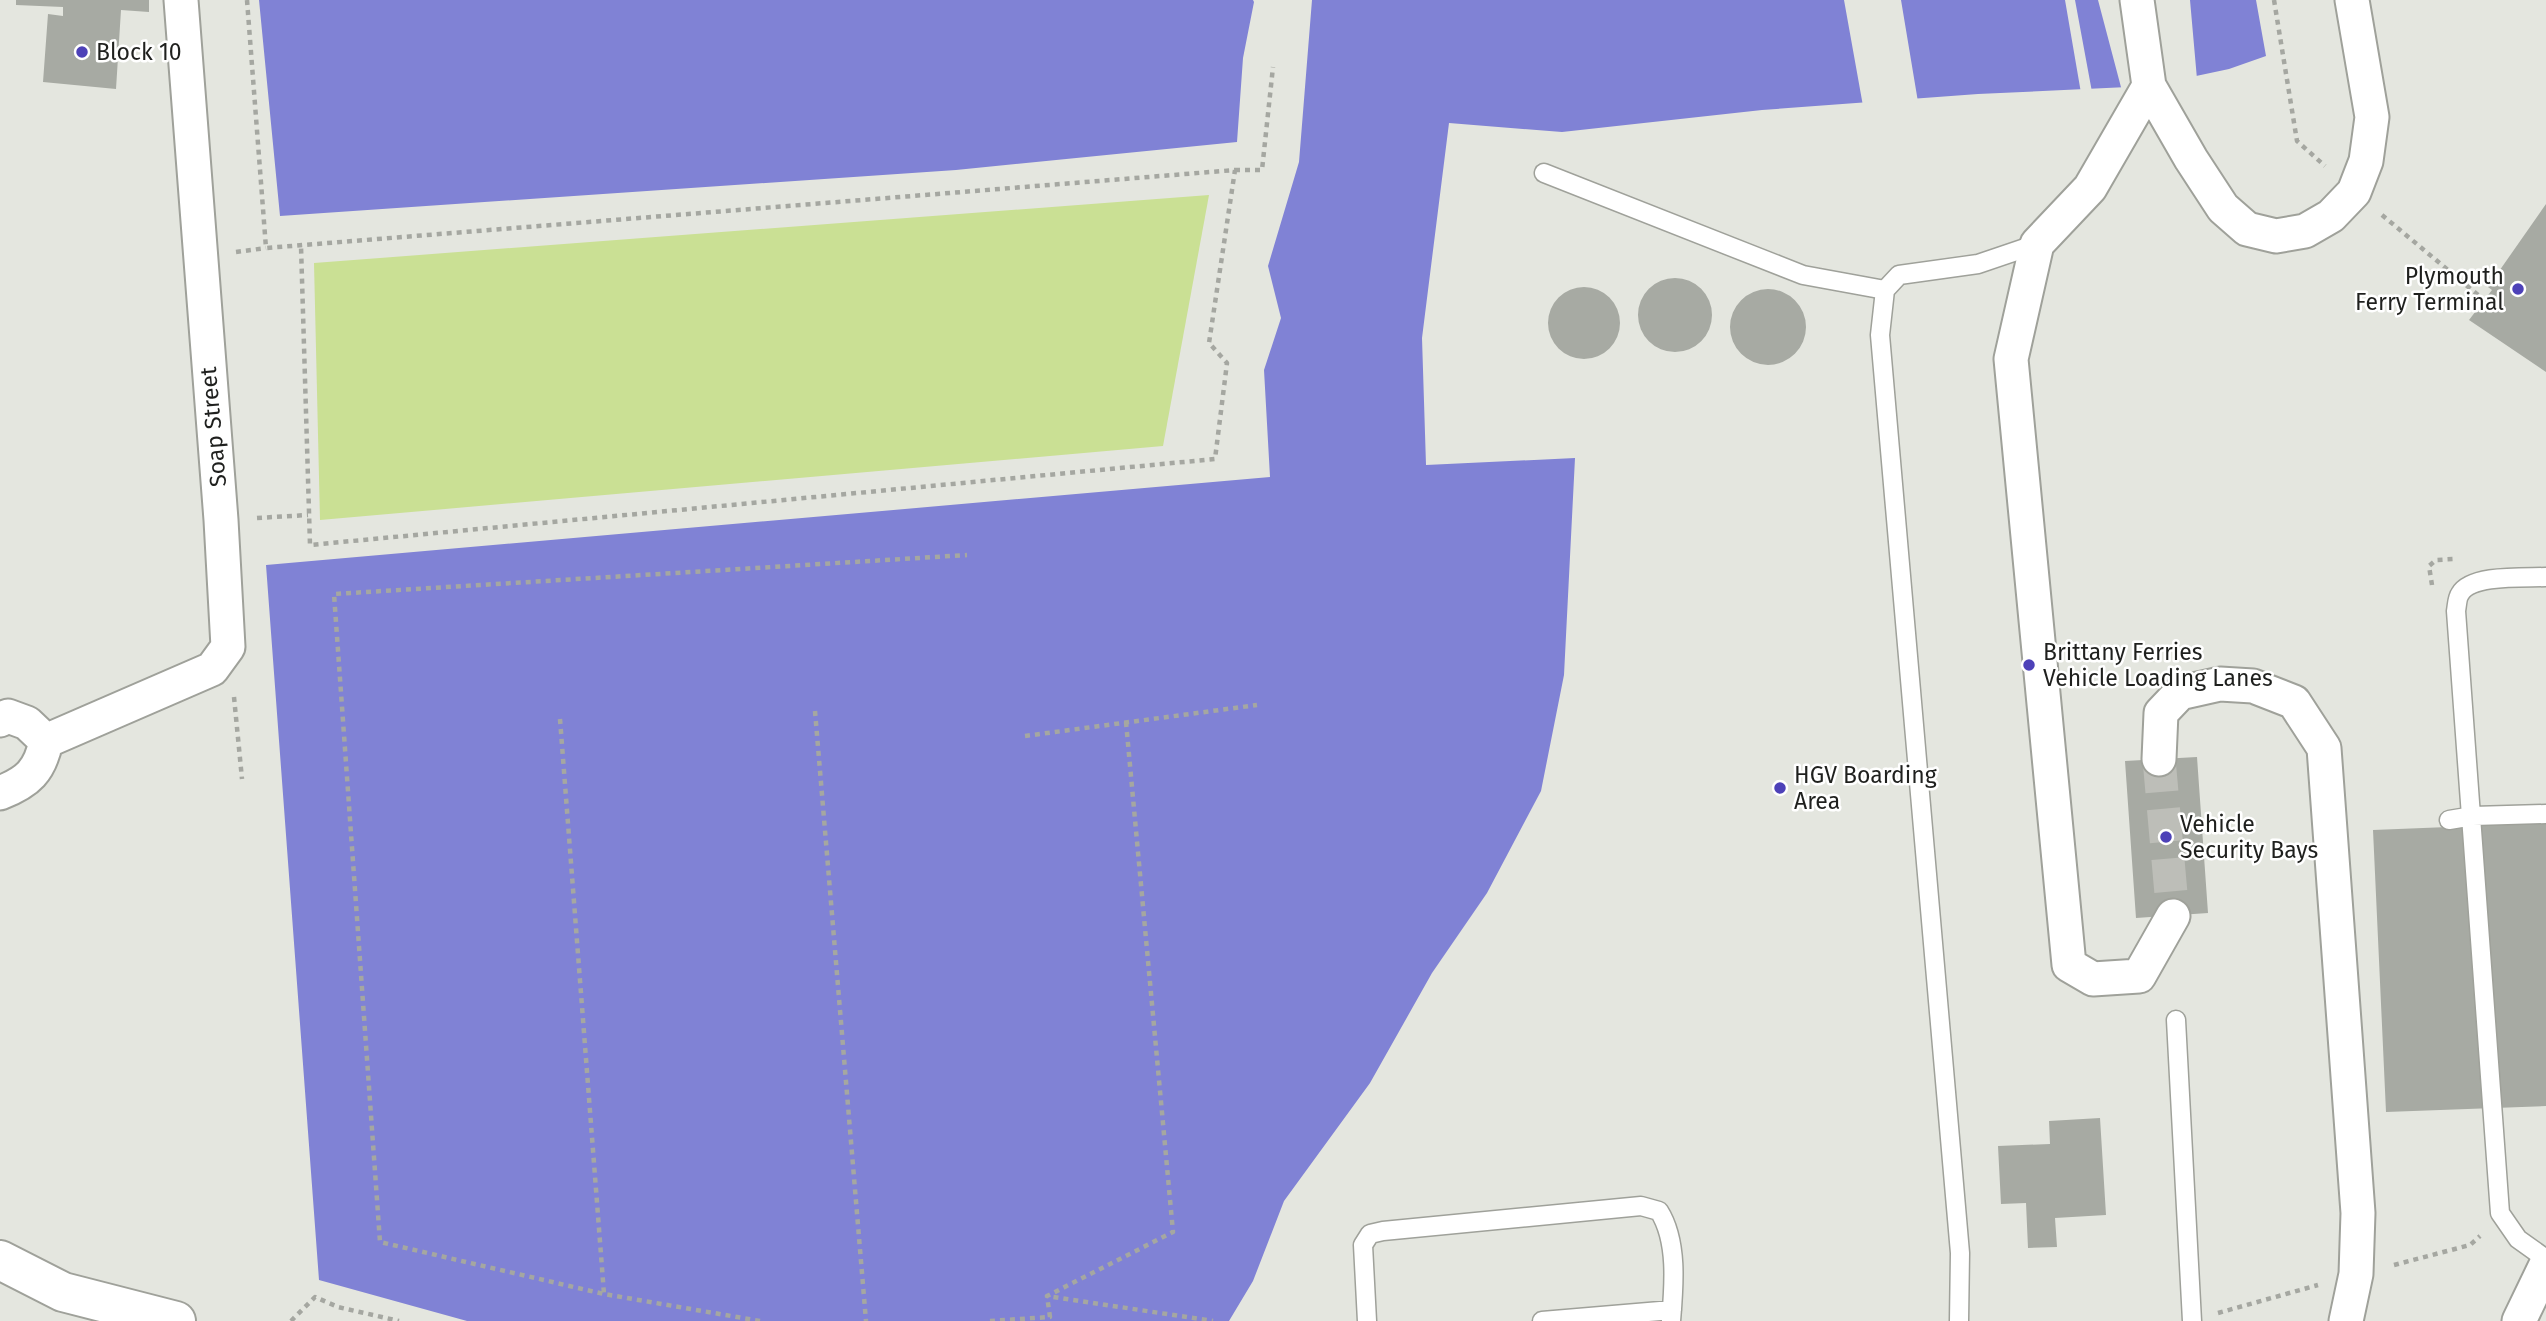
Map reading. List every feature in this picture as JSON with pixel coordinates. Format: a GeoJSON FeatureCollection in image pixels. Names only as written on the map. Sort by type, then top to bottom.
{"type":"FeatureCollection","features":[{"type":"Feature","properties":{"kind":"street","name":"Soap Street"},"geometry":{"type":"LineString","coordinates":[[181,0],[228,647]]}},
{"type":"Feature","properties":{"kind":"street"},"geometry":{"type":"LineString","coordinates":[[2137,0],[2149,86],[2190,159],[2223,208],[2247,229],[2276,236],[2305,231],[2331,216],[2354,192],[2366,161],[2372,117],[2352,0]]}},
{"type":"Feature","properties":{"kind":"street"},"geometry":{"type":"LineString","coordinates":[[2149,86],[2090,188],[2037,244],[2011,359],[2069,965],[2093,979],[2139,976],[2173,916]]}},
{"type":"Feature","properties":{"kind":"street"},"geometry":{"type":"LineString","coordinates":[[46,741],[212,669],[228,647]]}},
{"type":"Feature","properties":{"kind":"street"},"geometry":{"type":"LineString","coordinates":[[2160,759],[2161,713],[2180,693],[2220,684],[2253,687],[2294,702],[2325,748],[2358,1213],[2356,1274],[2346,1321]]}},
{"type":"Feature","properties":{"kind":"street"},"geometry":{"type":"LineString","coordinates":[[0,720],[8,716],[27,723],[46,741]]}},
{"type":"Feature","properties":{"kind":"street"},"geometry":{"type":"LineString","coordinates":[[0,793],[19,785],[42,762],[46,741]]}},
{"type":"Feature","properties":{"kind":"street"},"geometry":{"type":"LineString","coordinates":[[0,1260],[63,1292],[176,1321]]}},
{"type":"Feature","properties":{"kind":"street"},"geometry":{"type":"LineString","coordinates":[[2519,1321],[2546,1265]]}},
{"type":"Feature","properties":{"kind":"lane"},"geometry":{"type":"LineString","coordinates":[[1544,173],[1803,275],[1885,290]]}},
{"type":"Feature","properties":{"kind":"lane"},"geometry":{"type":"LineString","coordinates":[[1959,1321],[1960,1253],[1880,335],[1885,290],[1899,275],[1978,264],[2037,244]]}},
{"type":"Feature","properties":{"kind":"lane"},"geometry":{"type":"LineString","coordinates":[[2546,577],[2499,578],[2473,583],[2460,594],[2456,611],[2500,1213],[2518,1239],[2546,1259]]}},
{"type":"Feature","properties":{"kind":"lane"},"geometry":{"type":"LineString","coordinates":[[2449,820],[2473,816],[2546,814]]}},
{"type":"Feature","properties":{"kind":"lane"},"geometry":{"type":"LineString","coordinates":[[2176,1020],[2192,1321]]}},
{"type":"Feature","properties":{"kind":"lane"},"geometry":{"type":"LineString","coordinates":[[1367,1321],[1363,1245],[1370,1234],[1641,1206],[1659,1210],[1667,1223],[1672,1260],[1672,1316],[1542,1321]]}},
{"type":"Feature","properties":{"kind":"path"},"geometry":{"type":"LineString","coordinates":[[247,0],[266,248],[1235,170],[1262,170],[1273,66]]}},
{"type":"Feature","properties":{"kind":"path"},"geometry":{"type":"LineString","coordinates":[[301,246],[310,545],[1215,460],[1227,363],[1209,343],[1235,170]]}},
{"type":"Feature","properties":{"kind":"path"},"geometry":{"type":"LineString","coordinates":[[220,520],[309,515]]}},
{"type":"Feature","properties":{"kind":"path"},"geometry":{"type":"LineString","coordinates":[[760,1321],[604,1294],[380,1242],[334,594],[967,555]]}},
{"type":"Feature","properties":{"kind":"path"},"geometry":{"type":"LineString","coordinates":[[228,647],[242,779]]}},
{"type":"Feature","properties":{"kind":"path"},"geometry":{"type":"LineString","coordinates":[[1025,736],[1257,705]]}},
{"type":"Feature","properties":{"kind":"path"},"geometry":{"type":"LineString","coordinates":[[815,711],[866,1321]]}},
{"type":"Feature","properties":{"kind":"path"},"geometry":{"type":"LineString","coordinates":[[560,719],[604,1294]]}},
{"type":"Feature","properties":{"kind":"path"},"geometry":{"type":"LineString","coordinates":[[1047,1296],[1173,1232],[1126,722]]}},
{"type":"Feature","properties":{"kind":"path"},"geometry":{"type":"LineString","coordinates":[[990,1321],[1050,1317],[1047,1296]]}},
{"type":"Feature","properties":{"kind":"path"},"geometry":{"type":"LineString","coordinates":[[1047,1296],[1213,1321]]}},
{"type":"Feature","properties":{"kind":"path"},"geometry":{"type":"LineString","coordinates":[[291,1321],[315,1297],[338,1307],[399,1321]]}},
{"type":"Feature","properties":{"kind":"green space"},"geometry":{"type":"Polygon","coordinates":[[[1209,195],[1163,446],[320,520],[314,263],[1209,195]]]}},
{"type":"Feature","properties":{"kind":"water"},"geometry":{"type":"Polygon","coordinates":[[[259,0],[1254,2],[1243,58],[1237,142],[956,170],[280,216],[259,0]]]}},
{"type":"Feature","properties":{"kind":"water"},"geometry":{"type":"Polygon","coordinates":[[[1312,0],[2256,0],[2266,56],[2229,69],[2149,86],[1978,94],[1762,110],[1562,132],[1449,123],[1422,338],[1426,465],[1575,458],[1564,675],[1541,791],[1487,893],[1432,973],[1370,1083],[1284,1201],[1253,1281],[1229,1321],[467,1321],[319,1280],[266,565],[1270,477],[1264,370],[1281,318],[1268,266],[1299,162],[1312,0]]]}},
{"type":"Feature","properties":{"kind":"pier"},"geometry":{"type":"Polygon","coordinates":[[[1844,0],[1901,0],[1918,102],[1863,106],[1844,0]]]}},
{"type":"Feature","properties":{"kind":"pier"},"geometry":{"type":"Polygon","coordinates":[[[2065,0],[2075,0],[2092,92],[2081,93],[2065,0]]]}},
{"type":"Feature","properties":{"kind":"pier"},"geometry":{"type":"Polygon","coordinates":[[[2098,0],[2190,0],[2197,79],[2150,89],[2122,91],[2098,0]]]}},
{"type":"Feature","properties":{"kind":"building","name":"Block 10"},"geometry":{"type":"Polygon","coordinates":[[[16,0],[149,0],[149,12],[121,10],[116,89],[43,82],[48,14],[63,16],[63,7],[16,5],[16,0]]]}},
{"type":"Feature","properties":{"kind":"building","name":"Plymouth Ferry Terminal"},"geometry":{"type":"Polygon","coordinates":[[[2546,204],[2546,372],[2469,320],[2492,290],[2488,287],[2546,204]]]}},
{"type":"Feature","properties":{"kind":"building"},"geometry":{"type":"Polygon","coordinates":[[[1675,278],[1696,284],[1706,294],[1712,315],[1706,336],[1696,346],[1675,352],[1654,346],[1644,336],[1638,315],[1644,294],[1654,284],[1675,278]]]}},
{"type":"Feature","properties":{"kind":"building"},"geometry":{"type":"Polygon","coordinates":[[[1591,287],[1610,297],[1618,309],[1618,337],[1610,349],[1598,357],[1577,359],[1558,349],[1550,337],[1548,316],[1558,297],[1570,289],[1591,287]]]}},
{"type":"Feature","properties":{"kind":"building"},"geometry":{"type":"Polygon","coordinates":[[[1768,289],[1782,292],[1795,300],[1803,313],[1806,327],[1803,341],[1795,354],[1782,362],[1768,365],[1754,362],[1741,354],[1733,341],[1730,327],[1733,313],[1741,300],[1754,292],[1768,289]]]}},
{"type":"Feature","properties":{"kind":"building","name":"Vehicle Security Bays"},"geometry":{"type":"Polygon","coordinates":[[[2197,757],[2208,913],[2136,918],[2125,761],[2197,757]]]}},
{"type":"Feature","properties":{"kind":"building"},"geometry":{"type":"Polygon","coordinates":[[[2546,823],[2546,1106],[2386,1112],[2373,830],[2546,823]]]}},
{"type":"Feature","properties":{"kind":"building"},"geometry":{"type":"Polygon","coordinates":[[[2100,1118],[2106,1215],[2055,1218],[2057,1247],[2028,1248],[2026,1203],[2001,1204],[1998,1146],[2050,1144],[2049,1121],[2100,1118]]]}},
{"type":"Feature","properties":{"kind":"tunnel"},"geometry":{"type":"LineString","coordinates":[[2159,759],[2173,916]]}},
{"type":"Feature","properties":{"kind":"place","name":"Block 10"},"geometry":{"type":"Point","coordinates":[82,52]}},
{"type":"Feature","properties":{"kind":"place","name":"Plymouth Ferry Terminal"},"geometry":{"type":"Point","coordinates":[2518,289]}},
{"type":"Feature","properties":{"kind":"place","name":"Brittany Ferries Vehicle Loading Lanes"},"geometry":{"type":"Point","coordinates":[2029,665]}},
{"type":"Feature","properties":{"kind":"place","name":"HGV Boarding Area"},"geometry":{"type":"Point","coordinates":[1780,788]}},
{"type":"Feature","properties":{"kind":"place","name":"Vehicle Security Bays"},"geometry":{"type":"Point","coordinates":[2166,837]}}]}
